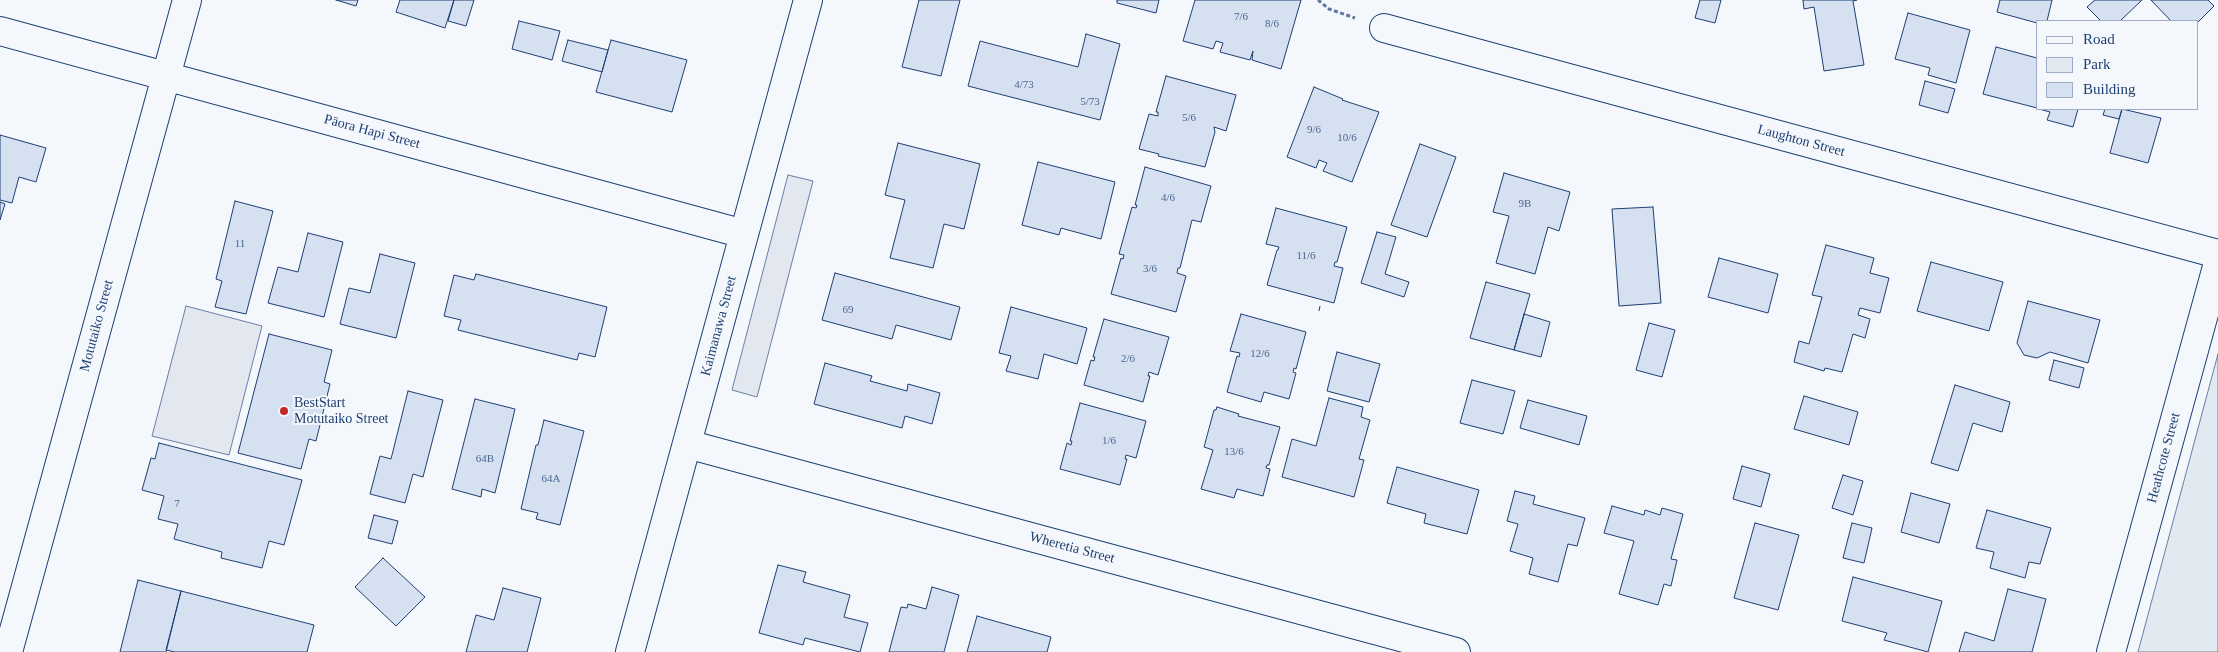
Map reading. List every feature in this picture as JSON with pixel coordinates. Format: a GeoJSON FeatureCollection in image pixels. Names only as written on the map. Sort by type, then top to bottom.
{"type":"FeatureCollection","features":[{"type":"Feature","properties":{"kind":"street","name":"Motutaiko Street"},"geometry":{"type":"LineString","coordinates":[[8,652],[187,0]]}},
{"type":"Feature","properties":{"kind":"street","name":"Kaimanawa Street"},"geometry":{"type":"LineString","coordinates":[[630,652],[808,0]]}},
{"type":"Feature","properties":{"kind":"street","name":"Laughton Street"},"geometry":{"type":"LineString","coordinates":[[1384,28],[2218,254]]}},
{"type":"Feature","properties":{"kind":"street","name":"Pāora Hapi Street"},"geometry":{"type":"LineString","coordinates":[[0,31],[744,234]]}},
{"type":"Feature","properties":{"kind":"street","name":"Heathcote Street"},"geometry":{"type":"LineString","coordinates":[[2111,652],[2218,263]]}},
{"type":"Feature","properties":{"kind":"street","name":"Wheretia Street"},"geometry":{"type":"LineString","coordinates":[[687,444],[1456,652]]}},
{"type":"Feature","properties":{"kind":"path"},"geometry":{"type":"LineString","coordinates":[[1318,0],[1329,9],[1384,28]]}},
{"type":"Feature","properties":{"kind":"green space"},"geometry":{"type":"Polygon","coordinates":[[[2218,354],[2218,652],[2138,652],[2218,354]]]}},
{"type":"Feature","properties":{"kind":"shaded area"},"geometry":{"type":"Polygon","coordinates":[[[788,175],[813,181],[757,397],[732,390],[788,175]]]}},
{"type":"Feature","properties":{"kind":"shaded area"},"geometry":{"type":"Polygon","coordinates":[[[186,306],[262,326],[229,455],[152,436],[186,306]]]}},
{"type":"Feature","properties":{"kind":"building"},"geometry":{"type":"Polygon","coordinates":[[[336,0],[358,0],[356,6],[336,0]]]}},
{"type":"Feature","properties":{"kind":"building"},"geometry":{"type":"Polygon","coordinates":[[[400,0],[454,0],[445,28],[396,12],[400,0]]]}},
{"type":"Feature","properties":{"kind":"building"},"geometry":{"type":"Polygon","coordinates":[[[454,0],[474,0],[466,26],[448,21],[454,0]]]}},
{"type":"Feature","properties":{"kind":"building"},"geometry":{"type":"Polygon","coordinates":[[[919,0],[960,0],[941,76],[902,67],[919,0]]]}},
{"type":"Feature","properties":{"kind":"building"},"geometry":{"type":"Polygon","coordinates":[[[1117,0],[1159,0],[1156,13],[1117,3],[1117,0]]]}},
{"type":"Feature","properties":{"kind":"building"},"geometry":{"type":"Polygon","coordinates":[[[1195,0],[1301,0],[1281,69],[1252,60],[1253,51],[1250,60],[1220,52],[1223,43],[1216,41],[1213,49],[1183,41],[1195,0]]]}},
{"type":"Feature","properties":{"kind":"building"},"geometry":{"type":"Polygon","coordinates":[[[1700,0],[1721,0],[1715,23],[1695,18],[1700,0]]]}},
{"type":"Feature","properties":{"kind":"building"},"geometry":{"type":"Polygon","coordinates":[[[1803,0],[1857,0],[1853,1],[1864,65],[1824,71],[1814,7],[1804,9],[1803,0]]]}},
{"type":"Feature","properties":{"kind":"building"},"geometry":{"type":"Polygon","coordinates":[[[2000,0],[2052,0],[2047,20],[2036,20],[2036,23],[1997,12],[2000,0]]]}},
{"type":"Feature","properties":{"kind":"building"},"geometry":{"type":"Polygon","coordinates":[[[2095,0],[2142,0],[2121,20],[2100,20],[2087,7],[2095,0]]]}},
{"type":"Feature","properties":{"kind":"building"},"geometry":{"type":"Polygon","coordinates":[[[2151,0],[2208,0],[2214,6],[2198,22],[2198,20],[2170,20],[2151,0]]]}},
{"type":"Feature","properties":{"kind":"building"},"geometry":{"type":"Polygon","coordinates":[[[1908,13],[1970,30],[1956,83],[1928,75],[1930,68],[1895,59],[1908,13]]]}},
{"type":"Feature","properties":{"kind":"building"},"geometry":{"type":"Polygon","coordinates":[[[519,21],[560,31],[552,60],[512,49],[519,21]]]}},
{"type":"Feature","properties":{"kind":"building"},"geometry":{"type":"Polygon","coordinates":[[[1086,34],[1120,44],[1100,120],[968,86],[980,41],[1078,67],[1086,34]]]}},
{"type":"Feature","properties":{"kind":"building"},"geometry":{"type":"Polygon","coordinates":[[[568,40],[608,50],[602,72],[562,61],[568,40]]]}},
{"type":"Feature","properties":{"kind":"building"},"geometry":{"type":"Polygon","coordinates":[[[611,40],[687,60],[672,112],[596,92],[611,40]]]}},
{"type":"Feature","properties":{"kind":"building"},"geometry":{"type":"Polygon","coordinates":[[[1996,47],[2036,58],[2036,108],[1983,94],[1996,47]]]}},
{"type":"Feature","properties":{"kind":"building"},"geometry":{"type":"Polygon","coordinates":[[[1166,76],[1236,95],[1226,131],[1214,127],[1215,132],[1205,167],[1158,156],[1159,154],[1139,149],[1149,114],[1158,116],[1158,112],[1156,112],[1166,76]]]}},
{"type":"Feature","properties":{"kind":"building"},"geometry":{"type":"Polygon","coordinates":[[[1925,81],[1955,89],[1948,113],[1919,105],[1925,81]]]}},
{"type":"Feature","properties":{"kind":"building"},"geometry":{"type":"Polygon","coordinates":[[[1314,87],[1342,100],[1379,112],[1352,182],[1323,171],[1327,163],[1319,160],[1316,168],[1287,157],[1314,87]]]}},
{"type":"Feature","properties":{"kind":"building"},"geometry":{"type":"Polygon","coordinates":[[[2043,110],[2078,110],[2073,127],[2047,120],[2050,112],[2043,110]]]}},
{"type":"Feature","properties":{"kind":"building"},"geometry":{"type":"Polygon","coordinates":[[[2105,110],[2122,110],[2119,119],[2103,115],[2105,110]]]}},
{"type":"Feature","properties":{"kind":"building"},"geometry":{"type":"Polygon","coordinates":[[[2122,110],[2161,118],[2148,163],[2110,153],[2122,110]]]}},
{"type":"Feature","properties":{"kind":"building"},"geometry":{"type":"Polygon","coordinates":[[[0,135],[46,148],[36,182],[19,177],[12,203],[0,200],[0,135]]]}},
{"type":"Feature","properties":{"kind":"building"},"geometry":{"type":"Polygon","coordinates":[[[898,143],[980,164],[964,229],[944,224],[933,268],[890,258],[905,200],[885,195],[898,143]]]}},
{"type":"Feature","properties":{"kind":"building"},"geometry":{"type":"Polygon","coordinates":[[[1420,144],[1456,157],[1427,237],[1391,225],[1420,144]]]}},
{"type":"Feature","properties":{"kind":"building"},"geometry":{"type":"Polygon","coordinates":[[[1038,162],[1115,182],[1101,239],[1061,228],[1059,235],[1022,225],[1038,162]]]}},
{"type":"Feature","properties":{"kind":"building"},"geometry":{"type":"Polygon","coordinates":[[[1145,167],[1211,186],[1201,222],[1192,220],[1180,268],[1178,268],[1177,273],[1186,276],[1176,312],[1111,294],[1121,258],[1123,259],[1124,255],[1119,254],[1132,207],[1136,208],[1137,205],[1135,205],[1145,167]]]}},
{"type":"Feature","properties":{"kind":"building"},"geometry":{"type":"Polygon","coordinates":[[[1504,173],[1570,192],[1559,231],[1548,227],[1535,274],[1496,263],[1509,216],[1493,212],[1504,173]]]}},
{"type":"Feature","properties":{"kind":"building"},"geometry":{"type":"Polygon","coordinates":[[[235,201],[273,211],[246,314],[215,307],[222,281],[216,279],[235,201]]]}},
{"type":"Feature","properties":{"kind":"building"},"geometry":{"type":"Polygon","coordinates":[[[0,202],[5,204],[0,220],[0,202]]]}},
{"type":"Feature","properties":{"kind":"building"},"geometry":{"type":"Polygon","coordinates":[[[1653,207],[1661,303],[1619,306],[1612,209],[1653,207]]]}},
{"type":"Feature","properties":{"kind":"building"},"geometry":{"type":"Polygon","coordinates":[[[1276,208],[1347,227],[1337,262],[1335,262],[1334,266],[1343,268],[1334,303],[1267,285],[1279,247],[1266,244],[1276,208]]]}},
{"type":"Feature","properties":{"kind":"building"},"geometry":{"type":"Polygon","coordinates":[[[1377,232],[1396,237],[1385,274],[1409,282],[1404,297],[1361,283],[1377,232]]]}},
{"type":"Feature","properties":{"kind":"building"},"geometry":{"type":"Polygon","coordinates":[[[308,233],[343,242],[324,317],[268,303],[278,267],[298,272],[308,233]]]}},
{"type":"Feature","properties":{"kind":"building"},"geometry":{"type":"Polygon","coordinates":[[[1826,245],[1874,258],[1870,273],[1889,278],[1880,313],[1860,308],[1858,315],[1870,319],[1865,338],[1853,334],[1842,372],[1825,368],[1824,371],[1794,362],[1799,341],[1809,344],[1822,297],[1812,295],[1826,245]]]}},
{"type":"Feature","properties":{"kind":"building"},"geometry":{"type":"Polygon","coordinates":[[[380,254],[415,263],[396,338],[340,324],[349,288],[370,293],[380,254]]]}},
{"type":"Feature","properties":{"kind":"building"},"geometry":{"type":"Polygon","coordinates":[[[1719,258],[1778,274],[1768,313],[1708,297],[1719,258]]]}},
{"type":"Feature","properties":{"kind":"building"},"geometry":{"type":"Polygon","coordinates":[[[1931,262],[2003,282],[1989,331],[1917,311],[1931,262]]]}},
{"type":"Feature","properties":{"kind":"building"},"geometry":{"type":"Polygon","coordinates":[[[835,273],[960,307],[951,340],[896,325],[892,339],[822,320],[835,273]]]}},
{"type":"Feature","properties":{"kind":"building"},"geometry":{"type":"Polygon","coordinates":[[[476,274],[607,307],[595,357],[579,353],[577,360],[458,330],[461,320],[444,316],[454,275],[474,280],[476,274]]]}},
{"type":"Feature","properties":{"kind":"building"},"geometry":{"type":"Polygon","coordinates":[[[1486,282],[1530,294],[1514,350],[1470,338],[1486,282]]]}},
{"type":"Feature","properties":{"kind":"building"},"geometry":{"type":"Polygon","coordinates":[[[2028,301],[2100,320],[2088,363],[2050,352],[2037,358],[2024,355],[2017,343],[2028,301]]]}},
{"type":"Feature","properties":{"kind":"building"},"geometry":{"type":"Polygon","coordinates":[[[1011,307],[1087,328],[1077,364],[1044,354],[1038,379],[1006,371],[1011,356],[999,353],[1011,307]]]}},
{"type":"Feature","properties":{"kind":"building"},"geometry":{"type":"Polygon","coordinates":[[[1241,314],[1306,332],[1296,369],[1294,368],[1293,372],[1296,373],[1289,399],[1264,392],[1261,402],[1227,392],[1237,356],[1239,357],[1240,353],[1230,351],[1241,314]]]}},
{"type":"Feature","properties":{"kind":"building"},"geometry":{"type":"Polygon","coordinates":[[[1524,314],[1550,322],[1541,357],[1514,350],[1524,314]]]}},
{"type":"Feature","properties":{"kind":"building"},"geometry":{"type":"Polygon","coordinates":[[[1104,319],[1169,337],[1158,375],[1149,372],[1148,376],[1150,376],[1143,402],[1084,385],[1091,360],[1094,361],[1095,357],[1093,357],[1104,319]]]}},
{"type":"Feature","properties":{"kind":"building"},"geometry":{"type":"Polygon","coordinates":[[[1649,323],[1675,330],[1662,377],[1636,370],[1649,323]]]}},
{"type":"Feature","properties":{"kind":"building"},"geometry":{"type":"Polygon","coordinates":[[[269,334],[332,350],[324,382],[330,384],[316,441],[309,439],[301,469],[238,453],[269,334]]]}},
{"type":"Feature","properties":{"kind":"building"},"geometry":{"type":"Polygon","coordinates":[[[1337,352],[1380,364],[1369,402],[1327,391],[1337,352]]]}},
{"type":"Feature","properties":{"kind":"building"},"geometry":{"type":"Polygon","coordinates":[[[2054,360],[2084,368],[2079,388],[2049,380],[2054,360]]]}},
{"type":"Feature","properties":{"kind":"building"},"geometry":{"type":"Polygon","coordinates":[[[825,363],[872,376],[870,381],[907,391],[908,384],[940,393],[932,424],[905,416],[902,428],[814,404],[825,363]]]}},
{"type":"Feature","properties":{"kind":"building"},"geometry":{"type":"Polygon","coordinates":[[[1472,380],[1515,391],[1503,434],[1460,423],[1472,380]]]}},
{"type":"Feature","properties":{"kind":"building"},"geometry":{"type":"Polygon","coordinates":[[[1955,385],[2010,402],[2002,432],[1973,423],[1958,471],[1931,463],[1955,385]]]}},
{"type":"Feature","properties":{"kind":"building"},"geometry":{"type":"Polygon","coordinates":[[[408,391],[443,400],[423,477],[413,474],[405,503],[370,494],[380,456],[391,459],[408,391]]]}},
{"type":"Feature","properties":{"kind":"building"},"geometry":{"type":"Polygon","coordinates":[[[1804,396],[1858,412],[1849,445],[1794,429],[1804,396]]]}},
{"type":"Feature","properties":{"kind":"building"},"geometry":{"type":"Polygon","coordinates":[[[1329,398],[1363,407],[1361,417],[1370,420],[1359,459],[1364,460],[1354,497],[1282,477],[1292,439],[1316,446],[1329,398]]]}},
{"type":"Feature","properties":{"kind":"building"},"geometry":{"type":"Polygon","coordinates":[[[475,399],[515,409],[495,493],[482,489],[481,497],[452,489],[475,399]]]}},
{"type":"Feature","properties":{"kind":"building"},"geometry":{"type":"Polygon","coordinates":[[[1528,400],[1587,416],[1579,445],[1520,428],[1528,400]]]}},
{"type":"Feature","properties":{"kind":"building"},"geometry":{"type":"Polygon","coordinates":[[[1080,403],[1146,421],[1136,458],[1126,455],[1125,459],[1127,459],[1120,485],[1060,469],[1067,443],[1071,445],[1072,441],[1070,441],[1080,403]]]}},
{"type":"Feature","properties":{"kind":"building"},"geometry":{"type":"Polygon","coordinates":[[[1217,407],[1239,414],[1238,416],[1280,427],[1269,465],[1266,468],[1270,469],[1263,496],[1237,489],[1234,498],[1201,489],[1213,450],[1204,447],[1214,410],[1217,407]]]}},
{"type":"Feature","properties":{"kind":"building"},"geometry":{"type":"Polygon","coordinates":[[[544,420],[584,431],[560,525],[536,519],[538,513],[521,509],[544,420]]]}},
{"type":"Feature","properties":{"kind":"building"},"geometry":{"type":"Polygon","coordinates":[[[159,443],[302,480],[284,545],[269,541],[262,568],[221,558],[222,552],[174,539],[178,524],[158,519],[164,496],[142,490],[151,458],[155,459],[159,443]]]}},
{"type":"Feature","properties":{"kind":"building"},"geometry":{"type":"Polygon","coordinates":[[[1742,466],[1770,474],[1761,507],[1733,499],[1742,466]]]}},
{"type":"Feature","properties":{"kind":"building"},"geometry":{"type":"Polygon","coordinates":[[[1397,467],[1479,490],[1467,534],[1424,523],[1426,514],[1387,503],[1397,467]]]}},
{"type":"Feature","properties":{"kind":"building"},"geometry":{"type":"Polygon","coordinates":[[[1843,475],[1863,481],[1853,515],[1832,508],[1843,475]]]}},
{"type":"Feature","properties":{"kind":"building"},"geometry":{"type":"Polygon","coordinates":[[[1515,491],[1535,496],[1533,504],[1585,518],[1577,546],[1568,544],[1558,582],[1529,574],[1533,558],[1510,551],[1518,524],[1507,521],[1515,491]]]}},
{"type":"Feature","properties":{"kind":"building"},"geometry":{"type":"Polygon","coordinates":[[[1911,493],[1950,504],[1939,543],[1901,532],[1911,493]]]}},
{"type":"Feature","properties":{"kind":"building"},"geometry":{"type":"Polygon","coordinates":[[[1612,506],[1644,515],[1645,510],[1660,515],[1662,508],[1683,514],[1671,559],[1677,560],[1671,586],[1664,584],[1658,605],[1619,594],[1634,541],[1604,533],[1612,506]]]}},
{"type":"Feature","properties":{"kind":"building"},"geometry":{"type":"Polygon","coordinates":[[[1987,510],[2051,528],[2040,564],[2029,562],[2025,578],[1990,568],[1994,552],[1976,548],[1987,510]]]}},
{"type":"Feature","properties":{"kind":"building"},"geometry":{"type":"Polygon","coordinates":[[[374,515],[398,521],[392,544],[368,538],[374,515]]]}},
{"type":"Feature","properties":{"kind":"building"},"geometry":{"type":"Polygon","coordinates":[[[1755,523],[1799,535],[1778,610],[1734,598],[1755,523]]]}},
{"type":"Feature","properties":{"kind":"building"},"geometry":{"type":"Polygon","coordinates":[[[1852,523],[1872,528],[1864,563],[1843,558],[1852,523]]]}},
{"type":"Feature","properties":{"kind":"building"},"geometry":{"type":"Polygon","coordinates":[[[383,558],[425,597],[396,626],[355,587],[383,558]]]}},
{"type":"Feature","properties":{"kind":"building"},"geometry":{"type":"Polygon","coordinates":[[[778,565],[806,572],[803,582],[850,595],[844,617],[868,623],[860,652],[805,638],[803,645],[759,633],[778,565]]]}},
{"type":"Feature","properties":{"kind":"building"},"geometry":{"type":"Polygon","coordinates":[[[1853,577],[1942,601],[1928,652],[1884,640],[1887,633],[1842,621],[1853,577]]]}},
{"type":"Feature","properties":{"kind":"building"},"geometry":{"type":"Polygon","coordinates":[[[138,580],[181,591],[166,652],[120,652],[138,580]]]}},
{"type":"Feature","properties":{"kind":"building"},"geometry":{"type":"Polygon","coordinates":[[[932,587],[959,595],[944,652],[889,652],[901,607],[907,608],[908,604],[926,609],[932,587]]]}},
{"type":"Feature","properties":{"kind":"building"},"geometry":{"type":"Polygon","coordinates":[[[503,588],[541,598],[527,652],[466,652],[476,615],[494,620],[503,588]]]}},
{"type":"Feature","properties":{"kind":"building"},"geometry":{"type":"Polygon","coordinates":[[[2008,589],[2046,599],[2032,652],[1959,652],[1965,632],[1994,641],[2008,589]]]}},
{"type":"Feature","properties":{"kind":"building"},"geometry":{"type":"Polygon","coordinates":[[[181,591],[314,625],[307,652],[175,652],[166,650],[181,591]]]}},
{"type":"Feature","properties":{"kind":"building"},"geometry":{"type":"Polygon","coordinates":[[[977,616],[1051,637],[1047,652],[967,652],[977,616]]]}},
{"type":"Feature","properties":{"kind":"fence"},"geometry":{"type":"LineString","coordinates":[[1319,311],[1320,306]]}},
{"type":"Feature","properties":{"kind":"place","name":"BestStart Motutaiko Street"},"geometry":{"type":"Point","coordinates":[284,411]}}]}
